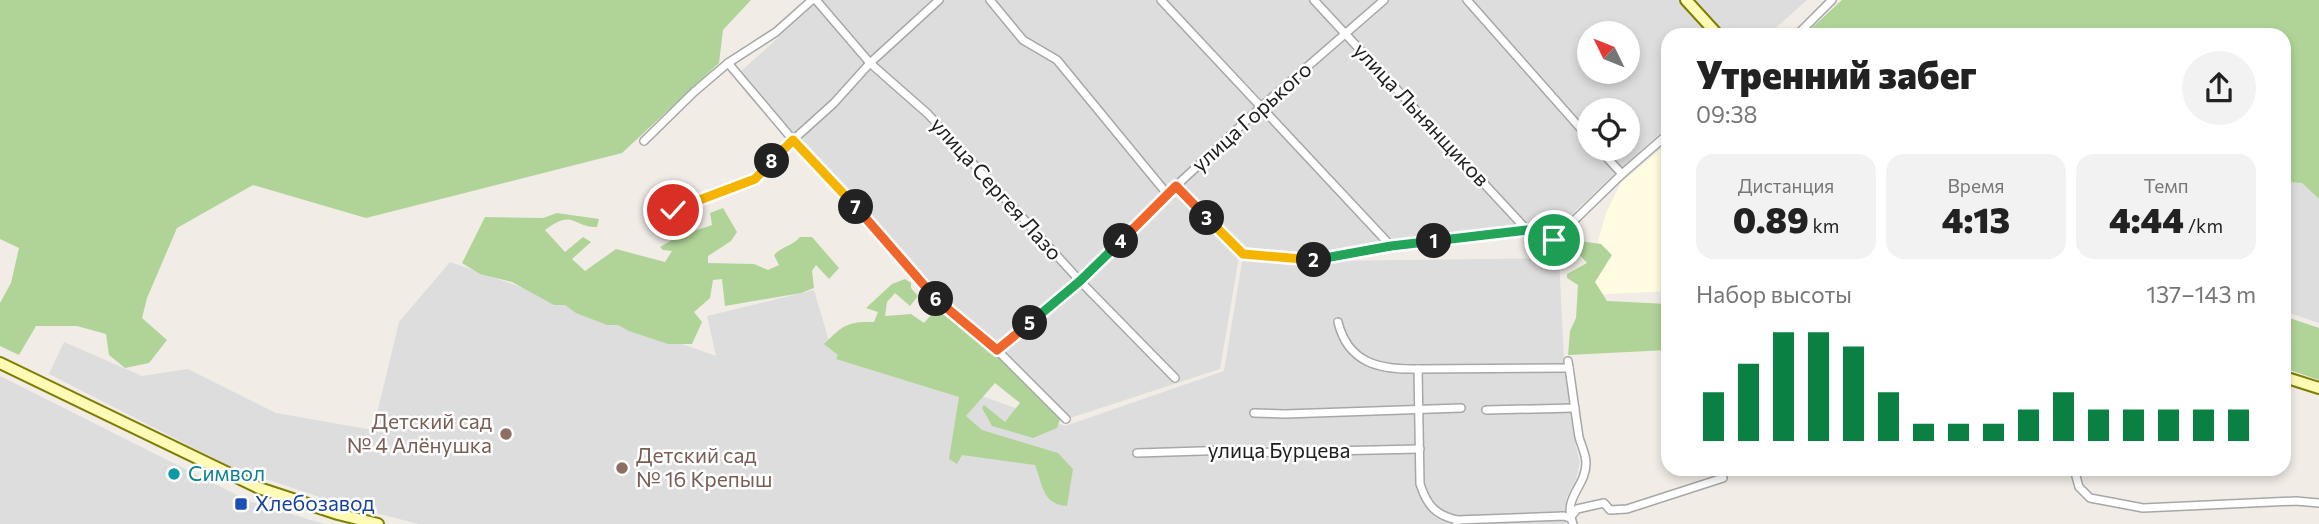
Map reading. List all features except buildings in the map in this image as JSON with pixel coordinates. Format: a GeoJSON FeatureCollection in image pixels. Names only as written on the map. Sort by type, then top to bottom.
{"type":"FeatureCollection","features":[{"type":"Feature","properties":{"kind":"street","name":"улица Сергея Лазо"},"geometry":{"type":"LineString","coordinates":[[814,0],[870,63],[928,114],[1080,281],[1175,378]]}},
{"type":"Feature","properties":{"kind":"street"},"geometry":{"type":"LineString","coordinates":[[644,141],[728,63],[776,32],[814,0]]}},
{"type":"Feature","properties":{"kind":"street"},"geometry":{"type":"LineString","coordinates":[[673,210],[755,179],[834,103],[870,63],[939,0]]}},
{"type":"Feature","properties":{"kind":"street"},"geometry":{"type":"LineString","coordinates":[[990,0],[1023,40],[1057,60],[1168,195]]}},
{"type":"Feature","properties":{"kind":"street"},"geometry":{"type":"LineString","coordinates":[[1161,0],[1391,246]]}},
{"type":"Feature","properties":{"kind":"street","name":"улица Льнянщиков"},"geometry":{"type":"LineString","coordinates":[[1314,0],[1527,230]]}},
{"type":"Feature","properties":{"kind":"street","name":"улица Горького"},"geometry":{"type":"LineString","coordinates":[[997,350],[1080,281],[1262,106],[1384,0]]}},
{"type":"Feature","properties":{"kind":"street"},"geometry":{"type":"LineString","coordinates":[[1466,0],[1577,125]]}},
{"type":"Feature","properties":{"kind":"street"},"geometry":{"type":"LineString","coordinates":[[1686,0],[1712,28]]}},
{"type":"Feature","properties":{"kind":"street"},"geometry":{"type":"LineString","coordinates":[[1804,28],[1832,0]]}},
{"type":"Feature","properties":{"kind":"street"},"geometry":{"type":"LineString","coordinates":[[728,63],[793,140],[869,220],[940,304],[997,350],[1066,419]]}},
{"type":"Feature","properties":{"kind":"street"},"geometry":{"type":"LineString","coordinates":[[1176,186],[1243,254],[1315,260],[1391,246],[1527,230],[1554,240],[1661,140]]}},
{"type":"Feature","properties":{"kind":"street"},"geometry":{"type":"LineString","coordinates":[[1610,161],[1622,174]]}},
{"type":"Feature","properties":{"kind":"street"},"geometry":{"type":"LineString","coordinates":[[1338,322],[1342,339],[1360,359],[1387,368],[1569,364],[1580,440],[1586,462],[1582,480],[1570,501],[1571,521]]}},
{"type":"Feature","properties":{"kind":"street"},"geometry":{"type":"LineString","coordinates":[[0,363],[259,488],[378,524]]}},
{"type":"Feature","properties":{"kind":"street"},"geometry":{"type":"LineString","coordinates":[[1418,369],[1420,484],[1425,500],[1436,513],[1457,522],[1564,516],[1571,521]]}},
{"type":"Feature","properties":{"kind":"street"},"geometry":{"type":"LineString","coordinates":[[2291,379],[2319,388]]}},
{"type":"Feature","properties":{"kind":"street","name":"улица Бурцева"},"geometry":{"type":"LineString","coordinates":[[1254,413],[1461,408]]}},
{"type":"Feature","properties":{"kind":"street"},"geometry":{"type":"LineString","coordinates":[[1486,410],[1575,408]]}},
{"type":"Feature","properties":{"kind":"street","name":"улица Бурцева"},"geometry":{"type":"LineString","coordinates":[[1137,453],[1420,450]]}},
{"type":"Feature","properties":{"kind":"street"},"geometry":{"type":"LineString","coordinates":[[2076,476],[2079,487],[2090,498],[2143,508],[2296,501],[2319,503]]}},
{"type":"Feature","properties":{"kind":"street"},"geometry":{"type":"LineString","coordinates":[[1571,521],[1577,509],[1604,503],[1610,510],[1627,509],[1723,478]]}},
{"type":"Feature","properties":{"kind":"shaded area"},"geometry":{"type":"Polygon","coordinates":[[[820,0],[1807,0],[1776,28],[1661,28],[1661,132],[1640,152],[1640,98],[1577,98],[1577,161],[1630,161],[1552,232],[1532,225],[1392,241],[1309,259],[1240,251],[1220,369],[1070,418],[987,335],[943,305],[740,72],[820,0]]]}},
{"type":"Feature","properties":{"kind":"shaded area"},"geometry":{"type":"Polygon","coordinates":[[[1661,149],[1661,291],[1590,295],[1591,265],[1606,213],[1621,183],[1661,149]]]}},
{"type":"Feature","properties":{"kind":"shaded area"},"geometry":{"type":"Polygon","coordinates":[[[2291,182],[2302,183],[2319,199],[2319,323],[2291,313],[2291,182]]]}},
{"type":"Feature","properties":{"kind":"shaded area"},"geometry":{"type":"Polygon","coordinates":[[[1243,256],[1325,261],[1559,258],[1564,360],[1580,463],[1566,499],[1566,524],[419,524],[343,505],[233,468],[49,374],[64,342],[142,376],[188,369],[276,413],[373,430],[399,322],[450,262],[716,356],[707,316],[814,290],[829,341],[1065,426],[1224,371],[1243,256]]]}},
{"type":"Feature","properties":{"kind":"shaded area"},"geometry":{"type":"Polygon","coordinates":[[[0,376],[249,501],[324,524],[0,524],[0,376]]]}},
{"type":"Feature","properties":{"kind":"green space"},"geometry":{"type":"Polygon","coordinates":[[[0,0],[751,0],[723,30],[719,63],[622,153],[366,218],[253,185],[177,228],[147,298],[142,318],[167,340],[149,363],[125,368],[109,355],[106,334],[77,326],[36,326],[19,355],[0,346],[0,303],[11,283],[19,248],[0,239],[0,0]]]}},
{"type":"Feature","properties":{"kind":"green space"},"geometry":{"type":"Polygon","coordinates":[[[1842,0],[2319,0],[2319,199],[2302,183],[2291,182],[2291,28],[1812,28],[1842,0]]]}},
{"type":"Feature","properties":{"kind":"green space"},"geometry":{"type":"Polygon","coordinates":[[[723,208],[737,232],[731,241],[708,256],[708,263],[754,264],[768,270],[779,265],[774,255],[777,252],[800,237],[812,237],[839,268],[829,279],[816,265],[812,271],[814,288],[801,293],[725,306],[722,279],[713,280],[710,298],[694,312],[702,322],[692,344],[668,344],[618,325],[607,325],[576,313],[565,305],[554,305],[512,282],[480,274],[462,263],[485,217],[543,218],[557,213],[599,219],[597,227],[568,219],[545,230],[565,252],[583,237],[591,242],[572,259],[585,271],[616,249],[665,262],[672,251],[660,247],[672,240],[671,233],[676,230],[689,233],[712,225],[710,213],[723,208]]]}},
{"type":"Feature","properties":{"kind":"green space"},"geometry":{"type":"Polygon","coordinates":[[[1580,241],[1601,244],[1612,255],[1595,282],[1607,301],[1661,304],[1661,350],[1568,355],[1570,331],[1576,318],[1578,285],[1567,278],[1567,274],[1587,263],[1578,253],[1580,241]]]}},
{"type":"Feature","properties":{"kind":"green space"},"geometry":{"type":"Polygon","coordinates":[[[905,279],[911,283],[911,288],[918,296],[910,306],[895,293],[887,302],[885,316],[911,314],[924,323],[936,309],[995,354],[1060,419],[1057,428],[1033,438],[992,426],[982,408],[984,405],[1005,422],[1020,403],[995,383],[966,416],[982,430],[1058,453],[1073,469],[1067,506],[1053,502],[1048,497],[1035,465],[962,455],[957,464],[949,459],[959,397],[836,359],[838,355],[824,344],[846,326],[857,322],[874,322],[878,312],[866,308],[892,284],[905,279]]]}},
{"type":"Feature","properties":{"kind":"green space"},"geometry":{"type":"Polygon","coordinates":[[[2291,318],[2319,328],[2319,380],[2291,370],[2291,318]]]}},
{"type":"Feature","properties":{"kind":"place","name":"Детский сад № 4 Алёнушка"},"geometry":{"type":"Point","coordinates":[506,434]}},
{"type":"Feature","properties":{"kind":"place","name":"Детский сад № 16 Крепыш"},"geometry":{"type":"Point","coordinates":[622,468]}},
{"type":"Feature","properties":{"kind":"place","name":"Символ"},"geometry":{"type":"Point","coordinates":[174,474]}},
{"type":"Feature","properties":{"kind":"place","name":"Хлебозавод"},"geometry":{"type":"Point","coordinates":[241,504]}},
{"type":"Feature","properties":{"kind":"route"},"geometry":{"type":"LineString","coordinates":[[673,210],[755,179],[793,140],[869,220],[940,304],[997,350],[1080,281],[1176,186],[1243,254],[1308,261],[1323,260],[1391,246],[1527,230],[1554,240]]}}]}
